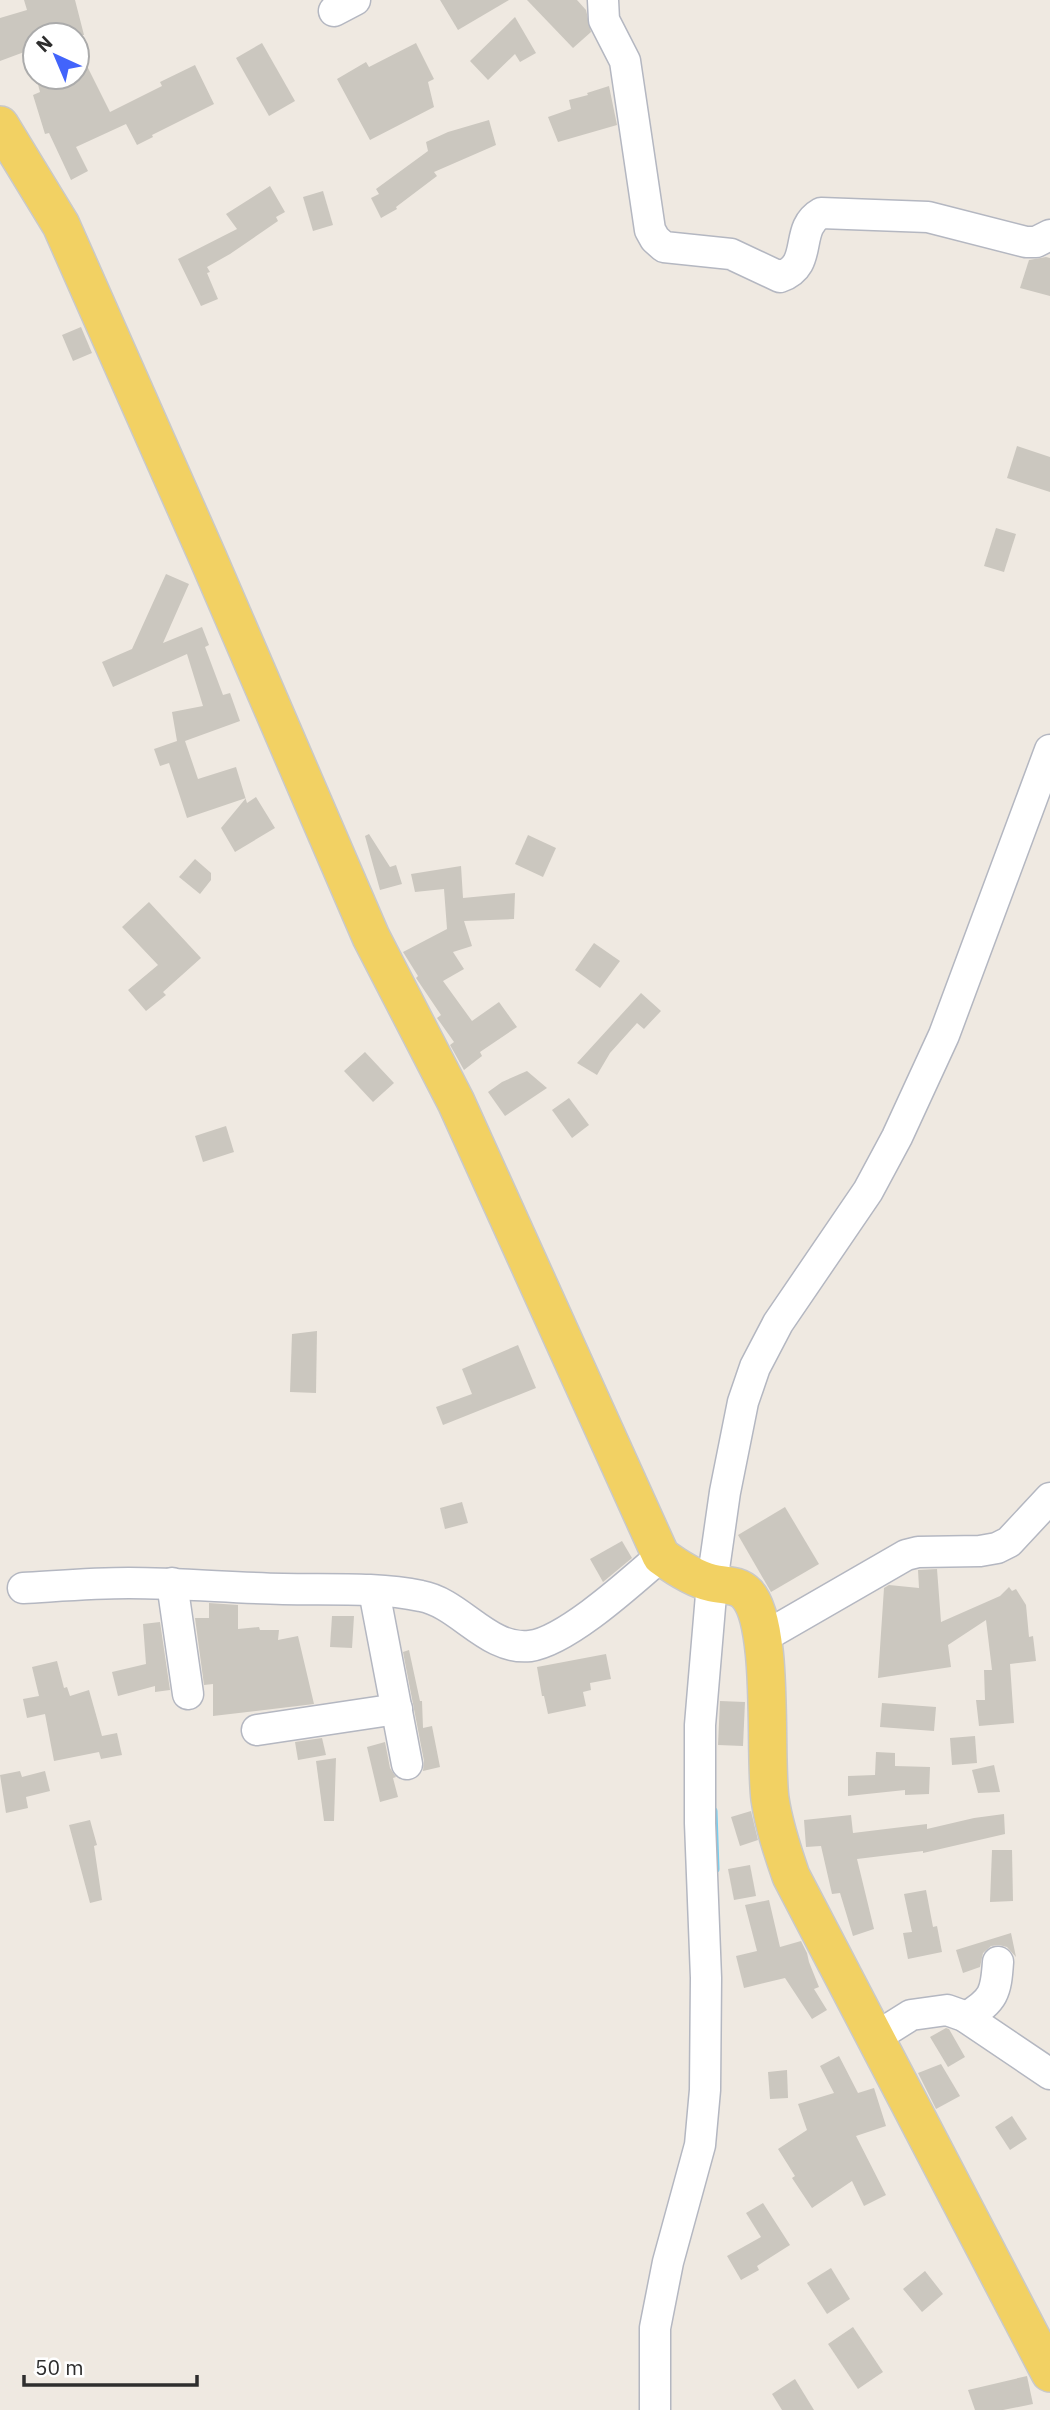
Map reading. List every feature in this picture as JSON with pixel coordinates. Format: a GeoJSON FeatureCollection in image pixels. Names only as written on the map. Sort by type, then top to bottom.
{"type":"FeatureCollection","features":[{"type":"Feature","properties":{"kind":"main road"},"geometry":{"type":"LineString","coordinates":[[0,125],[61,225],[371,937],[456,1102],[661,1556],[676,1568],[748,1595],[756,1606],[762,1638],[770,1797],[777,1836],[791,1876],[1050,2373]]}},
{"type":"Feature","properties":{"kind":"street"},"geometry":{"type":"LineString","coordinates":[[603,0],[604,20],[625,61],[649,230],[664,247],[731,254],[780,276],[789,274],[798,266],[807,226],[821,213],[928,217],[1026,242],[1036,242],[1050,235]]}},
{"type":"Feature","properties":{"kind":"street"},"geometry":{"type":"LineString","coordinates":[[655,2410],[654,2328],[668,2262],[700,2145],[705,2090],[706,1978],[700,1823],[700,1725],[723,1585],[728,1479],[743,1402],[755,1367],[778,1323],[868,1191],[897,1137],[944,1035],[1050,750]]}},
{"type":"Feature","properties":{"kind":"street"},"geometry":{"type":"LineString","coordinates":[[762,1638],[906,1555],[918,1552],[980,1551],[1010,1542],[1050,1497]]}},
{"type":"Feature","properties":{"kind":"street"},"geometry":{"type":"LineString","coordinates":[[23,1588],[172,1583],[420,1595],[438,1600],[499,1640],[518,1646],[532,1646],[585,1618],[661,1556]]}},
{"type":"Feature","properties":{"kind":"street"},"geometry":{"type":"LineString","coordinates":[[172,1583],[188,1694]]}},
{"type":"Feature","properties":{"kind":"street"},"geometry":{"type":"LineString","coordinates":[[374,1591],[407,1764]]}},
{"type":"Feature","properties":{"kind":"street"},"geometry":{"type":"LineString","coordinates":[[257,1730],[397,1709]]}},
{"type":"Feature","properties":{"kind":"street"},"geometry":{"type":"LineString","coordinates":[[966,2017],[978,2010],[995,1992],[998,1962]]}},
{"type":"Feature","properties":{"kind":"street"},"geometry":{"type":"LineString","coordinates":[[876,2037],[899,2022],[920,2013],[947,2010],[966,2017],[1050,2074]]}},
{"type":"Feature","properties":{"kind":"building"},"geometry":{"type":"Polygon","coordinates":[[[24,0],[75,0],[80,21],[21,21],[21,53],[0,61],[0,18],[27,10],[24,0]]]}},
{"type":"Feature","properties":{"kind":"building"},"geometry":{"type":"Polygon","coordinates":[[[440,0],[509,0],[458,30],[440,0]]]}},
{"type":"Feature","properties":{"kind":"building"},"geometry":{"type":"Polygon","coordinates":[[[527,0],[577,0],[586,10],[591,32],[573,48],[527,0]]]}},
{"type":"Feature","properties":{"kind":"building"},"geometry":{"type":"Polygon","coordinates":[[[515,17],[536,53],[520,62],[515,54],[488,80],[470,61],[515,17]]]}},
{"type":"Feature","properties":{"kind":"building"},"geometry":{"type":"Polygon","coordinates":[[[262,43],[295,101],[269,116],[236,58],[262,43]]]}},
{"type":"Feature","properties":{"kind":"building"},"geometry":{"type":"Polygon","coordinates":[[[416,43],[434,79],[428,82],[434,107],[370,140],[337,79],[366,62],[369,67],[416,43]]]}},
{"type":"Feature","properties":{"kind":"building"},"geometry":{"type":"Polygon","coordinates":[[[195,65],[214,104],[137,145],[126,124],[76,147],[88,171],[71,180],[49,133],[45,134],[33,95],[40,92],[91,91],[91,74],[110,112],[162,86],[160,82],[195,65]]]}},
{"type":"Feature","properties":{"kind":"building"},"geometry":{"type":"Polygon","coordinates":[[[609,86],[617,125],[558,142],[548,117],[571,109],[569,100],[609,86]]]}},
{"type":"Feature","properties":{"kind":"building"},"geometry":{"type":"Polygon","coordinates":[[[489,120],[496,145],[434,172],[437,176],[396,207],[397,209],[381,218],[371,198],[379,194],[376,189],[428,151],[426,142],[448,132],[489,120]]]}},
{"type":"Feature","properties":{"kind":"building"},"geometry":{"type":"Polygon","coordinates":[[[270,186],[285,212],[276,217],[278,221],[207,267],[218,299],[201,306],[178,259],[237,229],[226,214],[270,186]]]}},
{"type":"Feature","properties":{"kind":"building"},"geometry":{"type":"Polygon","coordinates":[[[323,191],[333,225],[313,231],[303,197],[323,191]]]}},
{"type":"Feature","properties":{"kind":"building"},"geometry":{"type":"Polygon","coordinates":[[[1050,258],[1050,296],[1020,288],[1029,260],[1050,258]]]}},
{"type":"Feature","properties":{"kind":"building"},"geometry":{"type":"Polygon","coordinates":[[[81,327],[92,353],[73,361],[62,335],[81,327]]]}},
{"type":"Feature","properties":{"kind":"building"},"geometry":{"type":"Polygon","coordinates":[[[1017,446],[1050,457],[1050,492],[1007,478],[1017,446]]]}},
{"type":"Feature","properties":{"kind":"building"},"geometry":{"type":"Polygon","coordinates":[[[996,528],[1016,534],[1004,572],[984,566],[996,528]]]}},
{"type":"Feature","properties":{"kind":"building"},"geometry":{"type":"Polygon","coordinates":[[[166,574],[189,584],[163,643],[202,627],[209,645],[205,647],[223,695],[230,693],[240,721],[185,741],[198,779],[236,767],[246,798],[187,818],[169,763],[160,766],[154,749],[177,741],[172,712],[203,706],[187,654],[113,687],[102,662],[132,649],[166,574]]]}},
{"type":"Feature","properties":{"kind":"building"},"geometry":{"type":"Polygon","coordinates":[[[256,797],[275,828],[235,852],[221,828],[246,798],[247,803],[256,797]]]}},
{"type":"Feature","properties":{"kind":"building"},"geometry":{"type":"Polygon","coordinates":[[[369,834],[390,867],[396,865],[402,884],[380,890],[365,836],[369,834]]]}},
{"type":"Feature","properties":{"kind":"building"},"geometry":{"type":"Polygon","coordinates":[[[528,835],[556,848],[543,877],[515,864],[528,835]]]}},
{"type":"Feature","properties":{"kind":"building"},"geometry":{"type":"Polygon","coordinates":[[[195,859],[211,873],[211,880],[200,894],[179,877],[195,859]]]}},
{"type":"Feature","properties":{"kind":"building"},"geometry":{"type":"Polygon","coordinates":[[[461,866],[463,898],[515,893],[514,919],[464,921],[472,946],[453,952],[464,969],[443,981],[472,1021],[499,1002],[517,1027],[480,1052],[482,1056],[464,1070],[450,1045],[454,1042],[437,1018],[441,1015],[416,978],[418,976],[403,952],[447,929],[444,889],[415,892],[411,874],[461,866]]]}},
{"type":"Feature","properties":{"kind":"building"},"geometry":{"type":"Polygon","coordinates":[[[149,902],[201,958],[163,992],[166,995],[146,1011],[128,990],[158,965],[122,927],[149,902]]]}},
{"type":"Feature","properties":{"kind":"building"},"geometry":{"type":"Polygon","coordinates":[[[594,943],[620,961],[600,988],[575,970],[594,943]]]}},
{"type":"Feature","properties":{"kind":"building"},"geometry":{"type":"Polygon","coordinates":[[[641,993],[661,1011],[644,1029],[637,1023],[610,1053],[597,1075],[577,1063],[641,993]]]}},
{"type":"Feature","properties":{"kind":"building"},"geometry":{"type":"Polygon","coordinates":[[[365,1052],[394,1083],[373,1102],[344,1071],[365,1052]]]}},
{"type":"Feature","properties":{"kind":"building"},"geometry":{"type":"Polygon","coordinates":[[[527,1071],[547,1088],[505,1116],[488,1092],[502,1082],[527,1071]]]}},
{"type":"Feature","properties":{"kind":"building"},"geometry":{"type":"Polygon","coordinates":[[[569,1098],[589,1125],[572,1138],[552,1110],[569,1098]]]}},
{"type":"Feature","properties":{"kind":"building"},"geometry":{"type":"Polygon","coordinates":[[[226,1126],[234,1152],[203,1162],[195,1136],[226,1126]]]}},
{"type":"Feature","properties":{"kind":"building"},"geometry":{"type":"Polygon","coordinates":[[[317,1331],[316,1393],[290,1392],[292,1334],[317,1331]]]}},
{"type":"Feature","properties":{"kind":"building"},"geometry":{"type":"Polygon","coordinates":[[[518,1345],[536,1388],[443,1425],[436,1407],[472,1394],[462,1369],[518,1345]]]}},
{"type":"Feature","properties":{"kind":"building"},"geometry":{"type":"Polygon","coordinates":[[[462,1502],[468,1523],[445,1529],[440,1508],[462,1502]]]}},
{"type":"Feature","properties":{"kind":"building"},"geometry":{"type":"Polygon","coordinates":[[[785,1507],[819,1564],[771,1592],[738,1535],[785,1507]]]}},
{"type":"Feature","properties":{"kind":"building"},"geometry":{"type":"Polygon","coordinates":[[[622,1541],[632,1558],[603,1582],[590,1559],[622,1541]]]}},
{"type":"Feature","properties":{"kind":"building"},"geometry":{"type":"Polygon","coordinates":[[[937,1569],[941,1622],[1000,1596],[1009,1587],[1012,1591],[1016,1589],[1026,1605],[1029,1637],[1033,1636],[1036,1661],[1010,1664],[1014,1723],[979,1726],[976,1700],[985,1700],[984,1670],[992,1670],[986,1620],[948,1645],[951,1667],[878,1678],[884,1588],[889,1585],[919,1588],[918,1570],[937,1569]]]}},
{"type":"Feature","properties":{"kind":"building"},"geometry":{"type":"Polygon","coordinates":[[[209,1603],[238,1605],[238,1629],[259,1627],[260,1630],[279,1630],[278,1640],[298,1636],[314,1704],[213,1716],[213,1684],[204,1685],[195,1618],[209,1618],[209,1603]]]}},
{"type":"Feature","properties":{"kind":"building"},"geometry":{"type":"Polygon","coordinates":[[[332,1616],[354,1616],[352,1648],[330,1647],[332,1616]]]}},
{"type":"Feature","properties":{"kind":"building"},"geometry":{"type":"Polygon","coordinates":[[[160,1622],[170,1690],[155,1692],[155,1686],[118,1696],[112,1672],[146,1664],[143,1624],[160,1622]]]}},
{"type":"Feature","properties":{"kind":"building"},"geometry":{"type":"Polygon","coordinates":[[[409,1650],[422,1701],[423,1728],[432,1726],[440,1767],[423,1771],[424,1761],[403,1652],[409,1650]]]}},
{"type":"Feature","properties":{"kind":"building"},"geometry":{"type":"Polygon","coordinates":[[[606,1654],[611,1679],[590,1683],[591,1690],[583,1692],[586,1706],[548,1714],[537,1667],[606,1654]]]}},
{"type":"Feature","properties":{"kind":"building"},"geometry":{"type":"Polygon","coordinates":[[[57,1661],[64,1688],[67,1687],[70,1696],[89,1690],[102,1736],[117,1733],[122,1755],[101,1759],[99,1752],[54,1761],[45,1714],[27,1718],[23,1699],[39,1696],[32,1667],[57,1661]]]}},
{"type":"Feature","properties":{"kind":"building"},"geometry":{"type":"Polygon","coordinates":[[[720,1701],[745,1702],[743,1746],[718,1745],[720,1701]]]}},
{"type":"Feature","properties":{"kind":"building"},"geometry":{"type":"Polygon","coordinates":[[[882,1703],[936,1707],[934,1731],[880,1727],[882,1703]]]}},
{"type":"Feature","properties":{"kind":"building"},"geometry":{"type":"Polygon","coordinates":[[[975,1736],[977,1763],[952,1765],[950,1738],[975,1736]]]}},
{"type":"Feature","properties":{"kind":"building"},"geometry":{"type":"Polygon","coordinates":[[[322,1738],[326,1755],[298,1760],[295,1742],[322,1738]]]}},
{"type":"Feature","properties":{"kind":"building"},"geometry":{"type":"Polygon","coordinates":[[[385,1742],[390,1768],[396,1777],[393,1778],[398,1797],[380,1802],[367,1747],[385,1742]]]}},
{"type":"Feature","properties":{"kind":"building"},"geometry":{"type":"Polygon","coordinates":[[[876,1752],[895,1753],[895,1766],[930,1767],[929,1794],[905,1795],[905,1790],[848,1796],[848,1776],[875,1775],[876,1752]]]}},
{"type":"Feature","properties":{"kind":"building"},"geometry":{"type":"Polygon","coordinates":[[[336,1758],[334,1821],[324,1821],[316,1761],[336,1758]]]}},
{"type":"Feature","properties":{"kind":"building"},"geometry":{"type":"Polygon","coordinates":[[[994,1765],[1000,1792],[978,1793],[972,1770],[994,1765]]]}},
{"type":"Feature","properties":{"kind":"building"},"geometry":{"type":"Polygon","coordinates":[[[20,1771],[22,1777],[45,1771],[50,1791],[26,1797],[28,1808],[6,1813],[0,1775],[20,1771]]]}},
{"type":"Feature","properties":{"kind":"building"},"geometry":{"type":"Polygon","coordinates":[[[751,1811],[758,1840],[740,1846],[731,1817],[751,1811]]]}},
{"type":"Feature","properties":{"kind":"building"},"geometry":{"type":"Polygon","coordinates":[[[1004,1814],[1005,1834],[923,1853],[857,1859],[874,1929],[853,1936],[840,1893],[832,1894],[821,1846],[806,1847],[804,1820],[851,1815],[853,1833],[927,1824],[927,1829],[1004,1814]]]}},
{"type":"Feature","properties":{"kind":"building"},"geometry":{"type":"Polygon","coordinates":[[[90,1820],[97,1845],[94,1846],[102,1900],[90,1903],[69,1825],[90,1820]]]}},
{"type":"Feature","properties":{"kind":"building"},"geometry":{"type":"Polygon","coordinates":[[[992,1850],[1012,1850],[1013,1901],[990,1902],[992,1850]]]}},
{"type":"Feature","properties":{"kind":"building"},"geometry":{"type":"Polygon","coordinates":[[[750,1865],[756,1896],[734,1900],[728,1869],[750,1865]]]}},
{"type":"Feature","properties":{"kind":"building"},"geometry":{"type":"Polygon","coordinates":[[[926,1890],[933,1927],[937,1926],[942,1952],[908,1959],[903,1933],[912,1932],[904,1894],[926,1890]]]}},
{"type":"Feature","properties":{"kind":"building"},"geometry":{"type":"Polygon","coordinates":[[[769,1900],[780,1947],[801,1941],[807,1953],[819,1987],[814,1989],[827,2010],[812,2019],[785,1978],[744,1988],[736,1956],[757,1951],[745,1905],[769,1900]]]}},
{"type":"Feature","properties":{"kind":"building"},"geometry":{"type":"Polygon","coordinates":[[[1011,1933],[1016,1957],[1007,1947],[991,1946],[983,1953],[980,1967],[963,1973],[956,1950],[1011,1933]]]}},
{"type":"Feature","properties":{"kind":"building"},"geometry":{"type":"Polygon","coordinates":[[[946,2028],[965,2057],[948,2067],[930,2037],[946,2028]]]}},
{"type":"Feature","properties":{"kind":"building"},"geometry":{"type":"Polygon","coordinates":[[[839,2056],[858,2093],[874,2088],[886,2126],[856,2136],[886,2195],[864,2206],[852,2181],[812,2208],[792,2178],[795,2176],[778,2149],[807,2130],[798,2104],[834,2093],[820,2066],[839,2056]]]}},
{"type":"Feature","properties":{"kind":"building"},"geometry":{"type":"Polygon","coordinates":[[[941,2064],[960,2096],[936,2109],[918,2073],[941,2064]]]}},
{"type":"Feature","properties":{"kind":"building"},"geometry":{"type":"Polygon","coordinates":[[[787,2070],[788,2098],[770,2099],[768,2072],[787,2070]]]}},
{"type":"Feature","properties":{"kind":"building"},"geometry":{"type":"Polygon","coordinates":[[[1012,2116],[1027,2139],[1010,2150],[995,2127],[1012,2116]]]}},
{"type":"Feature","properties":{"kind":"building"},"geometry":{"type":"Polygon","coordinates":[[[763,2203],[790,2245],[757,2266],[759,2270],[741,2280],[727,2256],[761,2237],[746,2213],[763,2203]]]}},
{"type":"Feature","properties":{"kind":"building"},"geometry":{"type":"Polygon","coordinates":[[[831,2268],[850,2299],[827,2314],[807,2283],[831,2268]]]}},
{"type":"Feature","properties":{"kind":"building"},"geometry":{"type":"Polygon","coordinates":[[[925,2271],[943,2294],[922,2312],[903,2289],[925,2271]]]}},
{"type":"Feature","properties":{"kind":"building"},"geometry":{"type":"Polygon","coordinates":[[[853,2327],[883,2372],[858,2389],[828,2344],[853,2327]]]}},
{"type":"Feature","properties":{"kind":"building"},"geometry":{"type":"Polygon","coordinates":[[[1027,2376],[1033,2404],[1003,2410],[975,2410],[968,2390],[1027,2376]]]}},
{"type":"Feature","properties":{"kind":"building"},"geometry":{"type":"Polygon","coordinates":[[[795,2379],[814,2410],[782,2410],[772,2394],[795,2379]]]}},
{"type":"Feature","properties":{"kind":"waterway"},"geometry":{"type":"LineString","coordinates":[[714,1811],[716,1869]]}}]}
